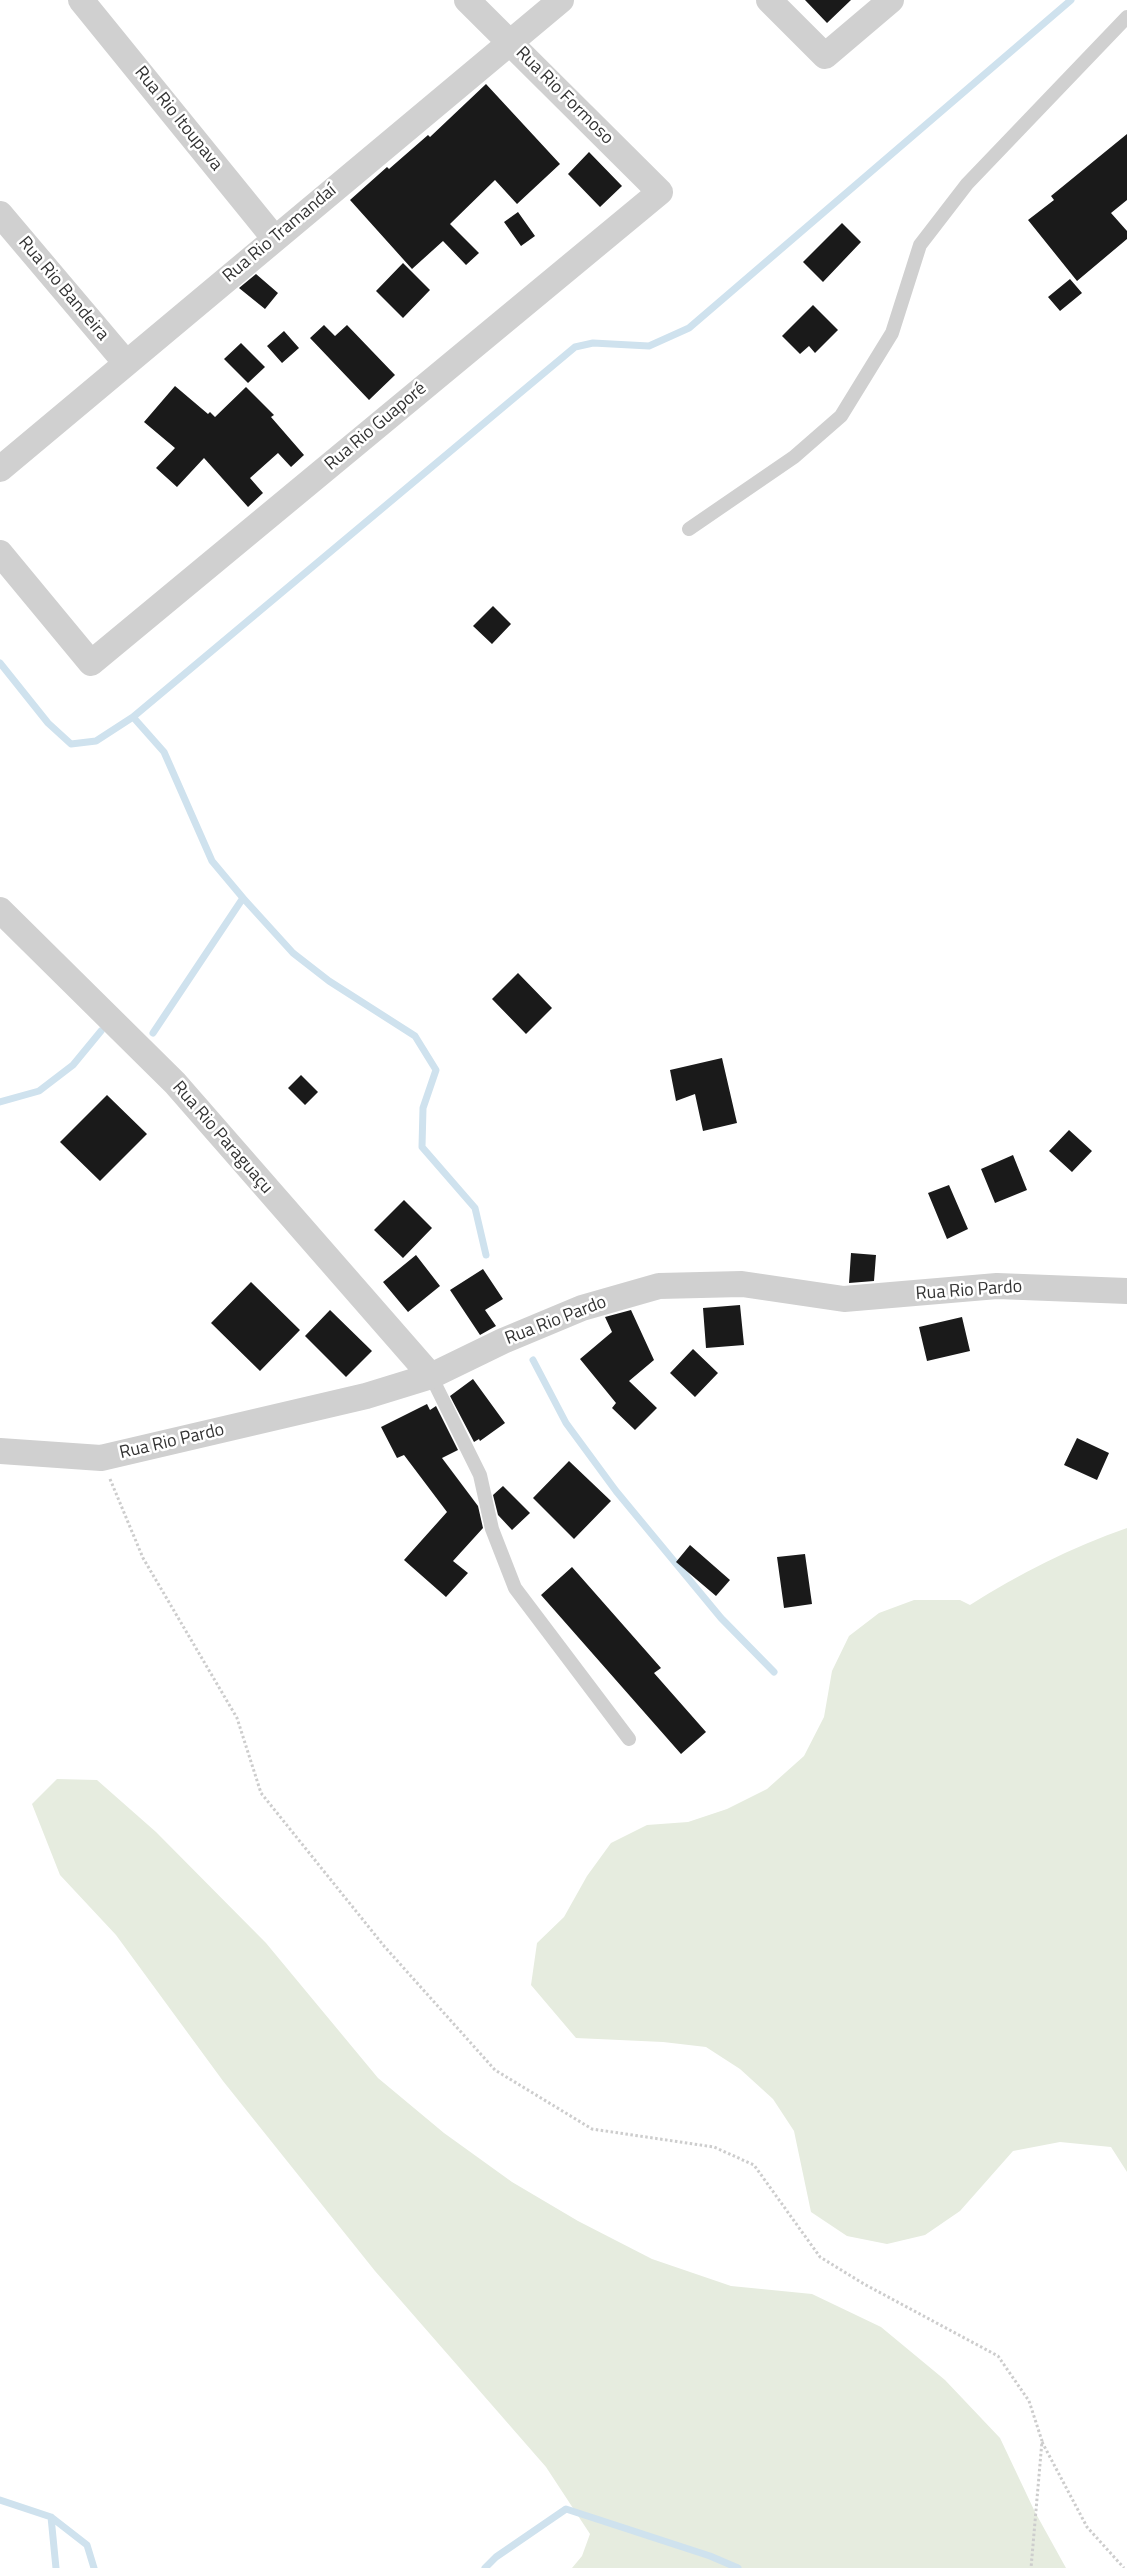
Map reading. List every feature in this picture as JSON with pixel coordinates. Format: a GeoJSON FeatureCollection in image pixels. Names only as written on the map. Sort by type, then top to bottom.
{"type":"FeatureCollection","features":[{"type":"Feature","properties":{"kind":"street","name":"Rua Rio Itoupava"},"geometry":{"type":"LineString","coordinates":[[82,0],[275,239]]}},
{"type":"Feature","properties":{"kind":"street","name":"Rua Rio Formoso"},"geometry":{"type":"LineString","coordinates":[[467,0],[660,192]]}},
{"type":"Feature","properties":{"kind":"street","name":"Rua Rio Tramandaí"},"geometry":{"type":"LineString","coordinates":[[0,469],[561,0]]}},
{"type":"Feature","properties":{"kind":"street"},"geometry":{"type":"LineString","coordinates":[[769,0],[826,56],[891,0]]}},
{"type":"Feature","properties":{"kind":"street","name":"Rua Rio Guaporé"},"geometry":{"type":"LineString","coordinates":[[0,553],[91,663],[660,192]]}},
{"type":"Feature","properties":{"kind":"street","name":"Rua Rio Bandeira"},"geometry":{"type":"LineString","coordinates":[[0,214],[126,363]]}},
{"type":"Feature","properties":{"kind":"street","name":"Rua Rio Paraguaçu"},"geometry":{"type":"LineString","coordinates":[[0,910],[175,1083],[432,1376]]}},
{"type":"Feature","properties":{"kind":"street","name":"Rua Rio Pardo"},"geometry":{"type":"LineString","coordinates":[[0,1451],[101,1458],[366,1396],[432,1376],[503,1341],[582,1308],[659,1286],[742,1284],[844,1299],[997,1286],[1127,1292]]}},
{"type":"Feature","properties":{"kind":"lane"},"geometry":{"type":"LineString","coordinates":[[689,529],[794,457],[841,416],[892,333],[920,245],[967,184],[1127,17]]}},
{"type":"Feature","properties":{"kind":"lane"},"geometry":{"type":"LineString","coordinates":[[432,1376],[480,1475],[492,1529],[515,1588],[629,1739]]}},
{"type":"Feature","properties":{"kind":"path"},"geometry":{"type":"LineString","coordinates":[[101,1458],[143,1558],[237,1718],[261,1793],[384,1946],[495,2070],[592,2129],[714,2147],[754,2165],[820,2257],[864,2284],[998,2356],[1029,2401],[1042,2442],[1087,2527],[1124,2568]]}},
{"type":"Feature","properties":{"kind":"path"},"geometry":{"type":"LineString","coordinates":[[1031,2568],[1042,2442]]}},
{"type":"Feature","properties":{"kind":"shaded area"},"geometry":{"type":"Polygon","coordinates":[[[1127,1528],[1127,2172],[1111,2147],[1060,2142],[1013,2151],[960,2211],[925,2235],[887,2244],[847,2236],[811,2212],[794,2131],[773,2099],[740,2069],[706,2047],[663,2042],[576,2038],[531,1985],[537,1943],[564,1917],[587,1876],[611,1843],[647,1825],[688,1822],[727,1809],[767,1789],[804,1756],[824,1717],[832,1671],[849,1636],[879,1613],[914,1600],[960,1600],[970,1605],[1046,1562],[1127,1528]]]}},
{"type":"Feature","properties":{"kind":"shaded area"},"geometry":{"type":"Polygon","coordinates":[[[57,1779],[97,1780],[156,1832],[266,1943],[378,2078],[444,2133],[512,2182],[578,2221],[652,2259],[731,2286],[812,2294],[881,2327],[945,2380],[1000,2438],[1035,2512],[1066,2568],[572,2568],[582,2556],[590,2534],[546,2467],[375,2271],[223,2081],[116,1935],[60,1875],[32,1804],[57,1779]]]}},
{"type":"Feature","properties":{"kind":"building"},"geometry":{"type":"Polygon","coordinates":[[[805,0],[851,0],[827,23],[805,0]]]}},
{"type":"Feature","properties":{"kind":"building"},"geometry":{"type":"Polygon","coordinates":[[[486,84],[560,164],[517,204],[495,180],[450,224],[479,253],[466,265],[443,241],[412,269],[350,200],[387,167],[389,169],[428,135],[430,137],[486,84]]]}},
{"type":"Feature","properties":{"kind":"building"},"geometry":{"type":"Polygon","coordinates":[[[1127,134],[1127,200],[1111,213],[1127,231],[1127,239],[1077,281],[1028,220],[1054,200],[1051,196],[1127,134]]]}},
{"type":"Feature","properties":{"kind":"building"},"geometry":{"type":"Polygon","coordinates":[[[589,152],[622,186],[600,207],[568,174],[589,152]]]}},
{"type":"Feature","properties":{"kind":"building"},"geometry":{"type":"Polygon","coordinates":[[[518,212],[535,236],[521,246],[504,222],[518,212]]]}},
{"type":"Feature","properties":{"kind":"building"},"geometry":{"type":"Polygon","coordinates":[[[842,223],[861,242],[823,282],[803,262],[842,223]]]}},
{"type":"Feature","properties":{"kind":"building"},"geometry":{"type":"Polygon","coordinates":[[[403,263],[430,290],[403,318],[376,291],[403,263]]]}},
{"type":"Feature","properties":{"kind":"building"},"geometry":{"type":"Polygon","coordinates":[[[256,274],[278,293],[265,309],[239,288],[256,274]]]}},
{"type":"Feature","properties":{"kind":"building"},"geometry":{"type":"Polygon","coordinates":[[[1070,279],[1082,293],[1060,311],[1048,297],[1070,279]]]}},
{"type":"Feature","properties":{"kind":"building"},"geometry":{"type":"Polygon","coordinates":[[[813,305],[838,330],[815,353],[809,346],[800,354],[782,336],[813,305]]]}},
{"type":"Feature","properties":{"kind":"building"},"geometry":{"type":"Polygon","coordinates":[[[324,325],[335,336],[347,325],[395,375],[369,400],[310,338],[324,325]]]}},
{"type":"Feature","properties":{"kind":"building"},"geometry":{"type":"Polygon","coordinates":[[[284,331],[299,348],[282,363],[267,346],[284,331]]]}},
{"type":"Feature","properties":{"kind":"building"},"geometry":{"type":"Polygon","coordinates":[[[241,343],[265,367],[248,383],[224,359],[241,343]]]}},
{"type":"Feature","properties":{"kind":"building"},"geometry":{"type":"Polygon","coordinates":[[[175,386],[208,414],[210,412],[215,417],[246,387],[274,415],[271,417],[304,455],[291,467],[278,453],[250,478],[263,493],[248,507],[204,458],[177,487],[156,468],[175,448],[144,422],[175,386]]]}},
{"type":"Feature","properties":{"kind":"building"},"geometry":{"type":"Polygon","coordinates":[[[493,606],[511,624],[492,644],[473,626],[493,606]]]}},
{"type":"Feature","properties":{"kind":"building"},"geometry":{"type":"Polygon","coordinates":[[[518,973],[552,1008],[526,1034],[492,999],[518,973]]]}},
{"type":"Feature","properties":{"kind":"building"},"geometry":{"type":"Polygon","coordinates":[[[722,1058],[737,1123],[703,1131],[695,1094],[676,1101],[670,1070],[722,1058]]]}},
{"type":"Feature","properties":{"kind":"building"},"geometry":{"type":"Polygon","coordinates":[[[301,1075],[318,1092],[305,1105],[288,1088],[301,1075]]]}},
{"type":"Feature","properties":{"kind":"building"},"geometry":{"type":"Polygon","coordinates":[[[107,1095],[147,1134],[100,1181],[60,1142],[107,1095]]]}},
{"type":"Feature","properties":{"kind":"building"},"geometry":{"type":"Polygon","coordinates":[[[1069,1130],[1092,1151],[1072,1172],[1049,1151],[1069,1130]]]}},
{"type":"Feature","properties":{"kind":"building"},"geometry":{"type":"Polygon","coordinates":[[[1013,1155],[1027,1190],[995,1203],[981,1169],[1013,1155]]]}},
{"type":"Feature","properties":{"kind":"building"},"geometry":{"type":"Polygon","coordinates":[[[949,1185],[968,1229],[947,1239],[928,1193],[949,1185]]]}},
{"type":"Feature","properties":{"kind":"building"},"geometry":{"type":"Polygon","coordinates":[[[404,1200],[432,1228],[403,1258],[374,1230],[404,1200]]]}},
{"type":"Feature","properties":{"kind":"building"},"geometry":{"type":"Polygon","coordinates":[[[851,1253],[876,1255],[874,1281],[849,1283],[851,1253]]]}},
{"type":"Feature","properties":{"kind":"building"},"geometry":{"type":"Polygon","coordinates":[[[416,1255],[440,1286],[408,1312],[383,1282],[416,1255]]]}},
{"type":"Feature","properties":{"kind":"building"},"geometry":{"type":"Polygon","coordinates":[[[483,1269],[503,1299],[485,1310],[496,1326],[480,1335],[450,1290],[483,1269]]]}},
{"type":"Feature","properties":{"kind":"building"},"geometry":{"type":"Polygon","coordinates":[[[251,1282],[300,1330],[260,1371],[211,1323],[251,1282]]]}},
{"type":"Feature","properties":{"kind":"building"},"geometry":{"type":"Polygon","coordinates":[[[740,1305],[744,1345],[706,1348],[703,1308],[740,1305]]]}},
{"type":"Feature","properties":{"kind":"building"},"geometry":{"type":"Polygon","coordinates":[[[330,1310],[372,1351],[346,1377],[305,1336],[330,1310]]]}},
{"type":"Feature","properties":{"kind":"building"},"geometry":{"type":"Polygon","coordinates":[[[631,1310],[654,1360],[629,1381],[657,1408],[635,1430],[612,1408],[616,1403],[580,1359],[612,1332],[605,1317],[631,1310]]]}},
{"type":"Feature","properties":{"kind":"building"},"geometry":{"type":"Polygon","coordinates":[[[962,1317],[970,1351],[927,1361],[919,1327],[962,1317]]]}},
{"type":"Feature","properties":{"kind":"building"},"geometry":{"type":"Polygon","coordinates":[[[693,1349],[718,1373],[695,1397],[670,1373],[693,1349]]]}},
{"type":"Feature","properties":{"kind":"building"},"geometry":{"type":"Polygon","coordinates":[[[473,1379],[505,1423],[480,1441],[479,1439],[474,1442],[450,1396],[473,1379]]]}},
{"type":"Feature","properties":{"kind":"building"},"geometry":{"type":"Polygon","coordinates":[[[427,1404],[430,1410],[436,1406],[458,1450],[442,1458],[478,1506],[483,1528],[453,1561],[468,1573],[446,1597],[404,1560],[447,1512],[404,1455],[397,1458],[381,1427],[427,1404]]]}},
{"type":"Feature","properties":{"kind":"building"},"geometry":{"type":"Polygon","coordinates":[[[1077,1438],[1109,1453],[1097,1480],[1064,1465],[1077,1438]]]}},
{"type":"Feature","properties":{"kind":"building"},"geometry":{"type":"Polygon","coordinates":[[[569,1461],[611,1501],[574,1539],[533,1498],[569,1461]]]}},
{"type":"Feature","properties":{"kind":"building"},"geometry":{"type":"Polygon","coordinates":[[[503,1486],[530,1513],[512,1530],[498,1515],[493,1495],[503,1486]]]}},
{"type":"Feature","properties":{"kind":"building"},"geometry":{"type":"Polygon","coordinates":[[[690,1545],[730,1580],[716,1596],[676,1562],[690,1545]]]}},
{"type":"Feature","properties":{"kind":"building"},"geometry":{"type":"Polygon","coordinates":[[[805,1554],[812,1604],[784,1608],[777,1557],[805,1554]]]}},
{"type":"Feature","properties":{"kind":"building"},"geometry":{"type":"Polygon","coordinates":[[[572,1567],[661,1668],[654,1673],[706,1732],[681,1754],[541,1595],[572,1567]]]}},
{"type":"Feature","properties":{"kind":"waterway"},"geometry":{"type":"LineString","coordinates":[[0,663],[48,723],[71,744],[96,741],[133,717],[575,347],[593,343],[649,346],[689,328],[1071,0]]}},
{"type":"Feature","properties":{"kind":"waterway"},"geometry":{"type":"LineString","coordinates":[[133,717],[164,752],[212,861],[243,898],[153,1033]]}},
{"type":"Feature","properties":{"kind":"waterway"},"geometry":{"type":"LineString","coordinates":[[243,898],[293,953],[329,981],[415,1036],[436,1070],[423,1108],[422,1147],[475,1208],[486,1255]]}},
{"type":"Feature","properties":{"kind":"waterway"},"geometry":{"type":"LineString","coordinates":[[0,1102],[39,1091],[73,1065],[101,1031]]}},
{"type":"Feature","properties":{"kind":"waterway"},"geometry":{"type":"LineString","coordinates":[[533,1360],[566,1423],[616,1491],[721,1618],[774,1672]]}},
{"type":"Feature","properties":{"kind":"waterway"},"geometry":{"type":"LineString","coordinates":[[0,2500],[51,2517],[87,2545],[94,2568]]}},
{"type":"Feature","properties":{"kind":"waterway"},"geometry":{"type":"LineString","coordinates":[[485,2568],[496,2557],[566,2509],[710,2556],[738,2568]]}},
{"type":"Feature","properties":{"kind":"waterway"},"geometry":{"type":"LineString","coordinates":[[51,2517],[56,2568]]}}]}
